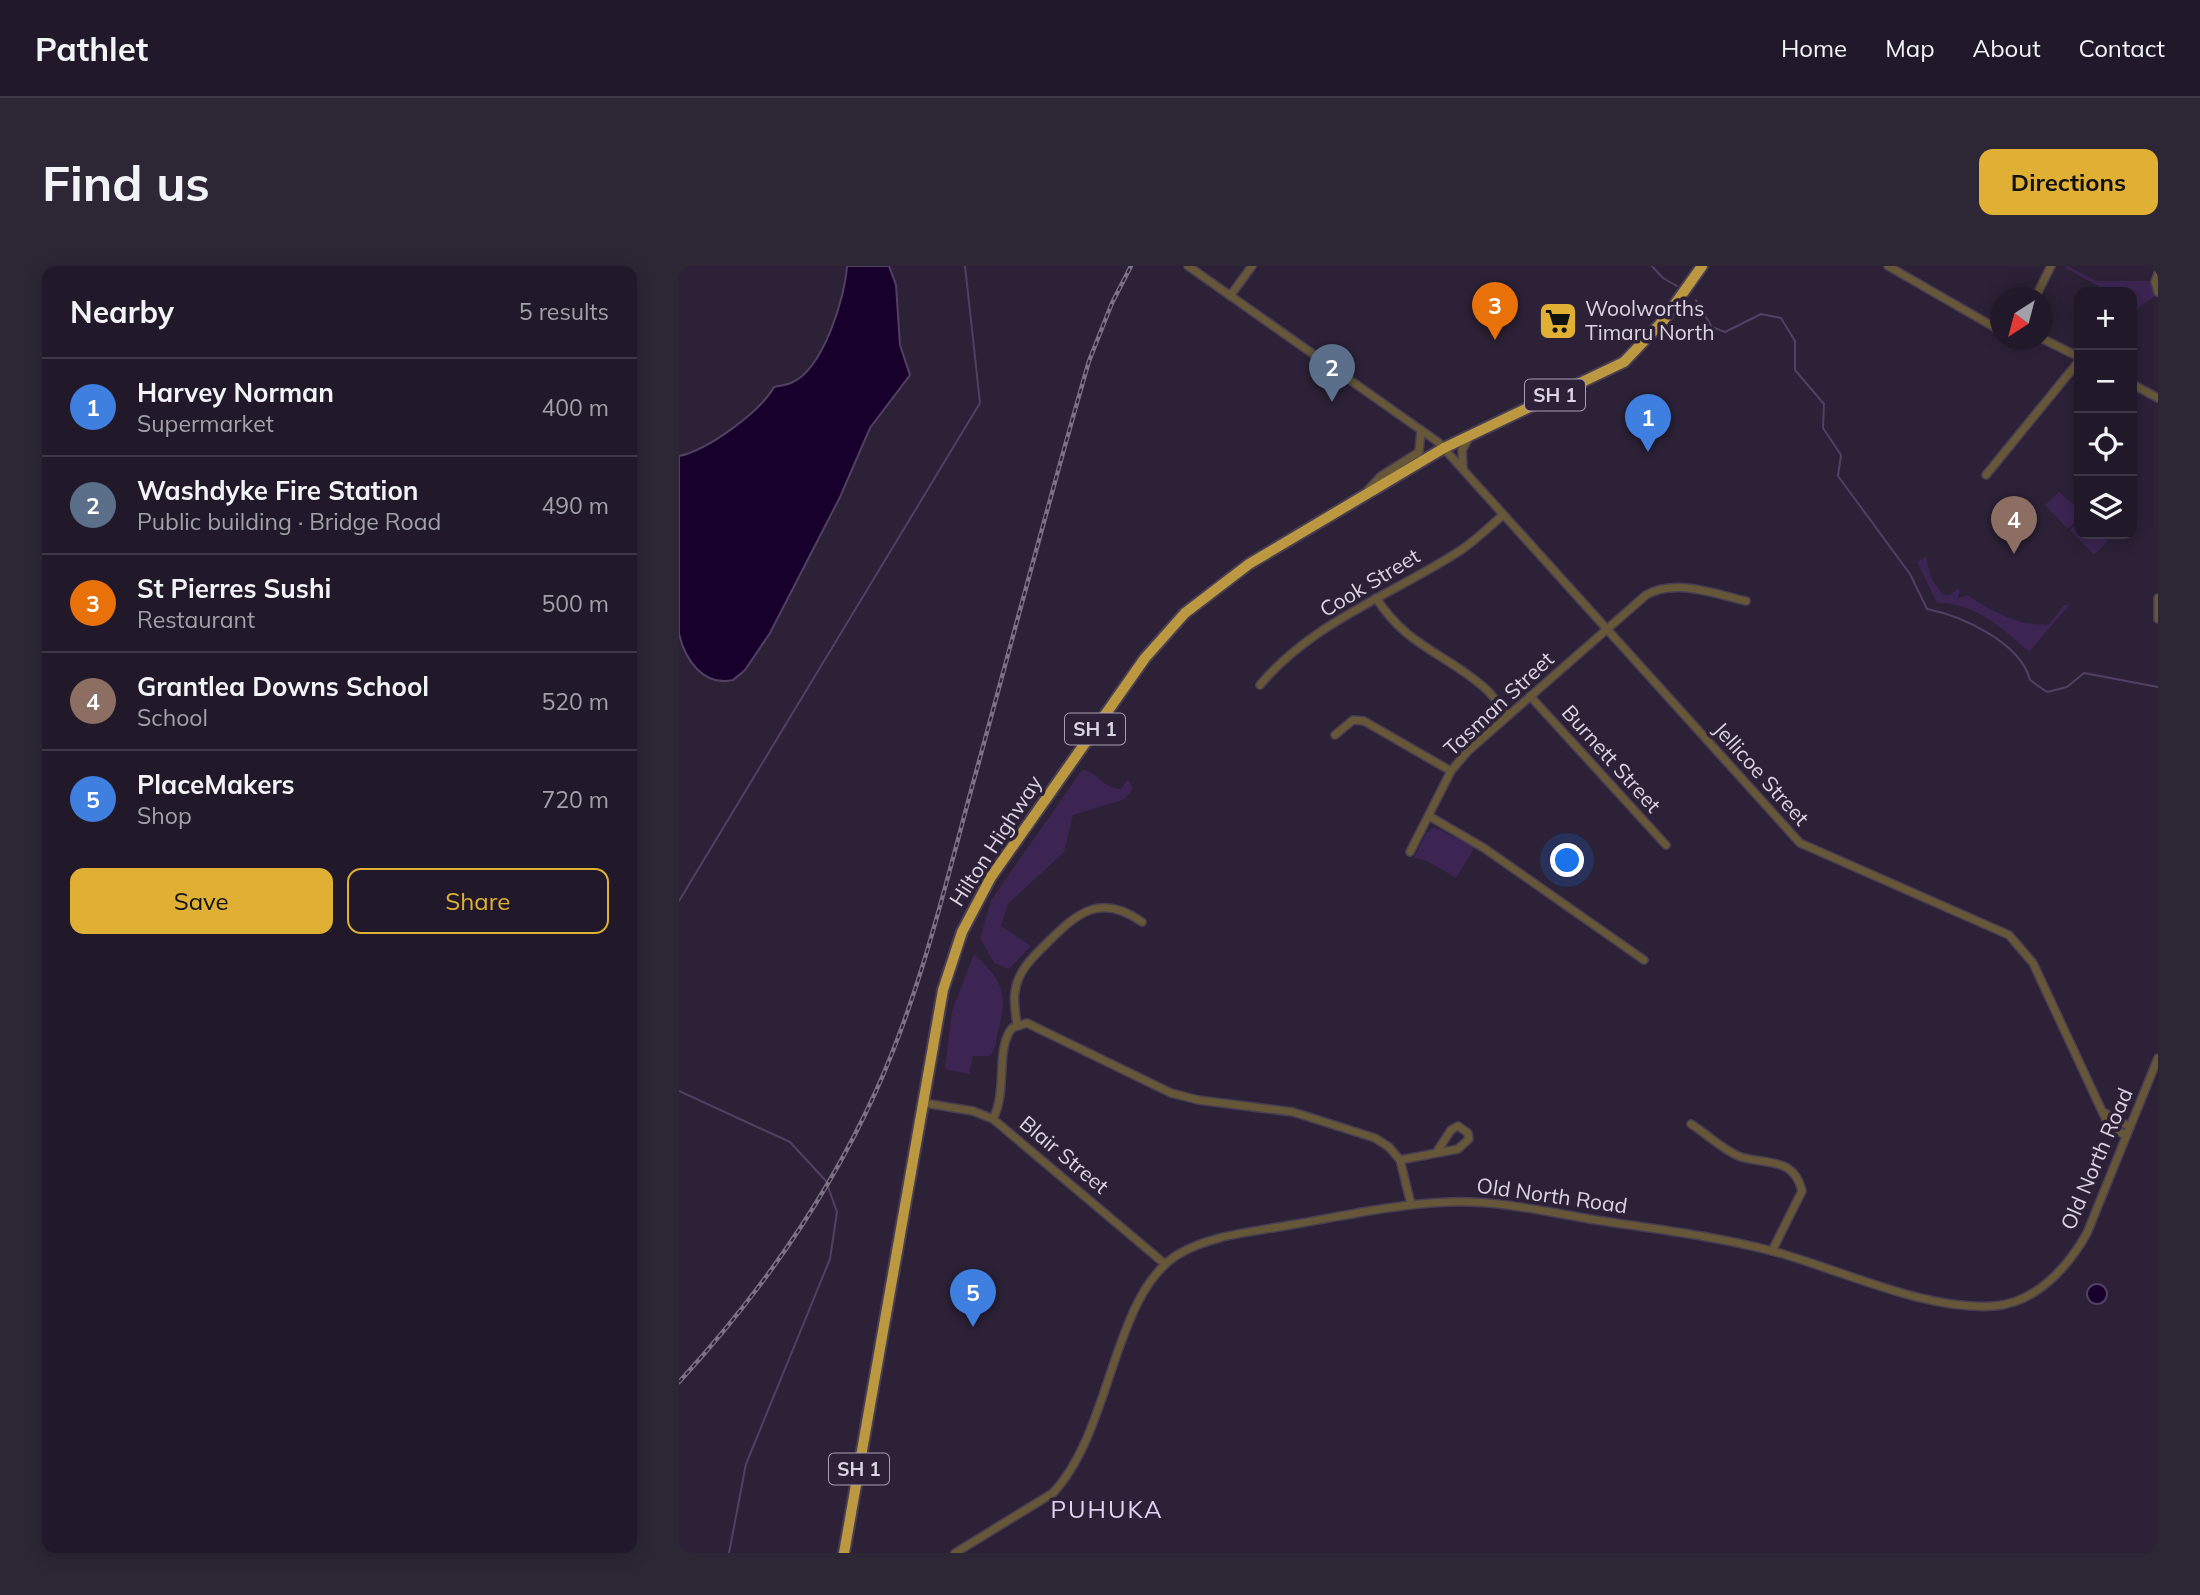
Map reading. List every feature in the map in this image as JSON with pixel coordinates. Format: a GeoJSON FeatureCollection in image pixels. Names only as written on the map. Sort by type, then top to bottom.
{"type":"FeatureCollection","features":[{"type":"Feature","properties":{"kind":"highway","name":"SH 1"},"geometry":{"type":"LineString","coordinates":[[1444,448],[1624,362],[1664,321],[1702,266]]}},
{"type":"Feature","properties":{"kind":"highway","name":"Hilton Highway"},"geometry":{"type":"LineString","coordinates":[[844,1553],[943,990],[954,952],[971,913],[1002,860],[1145,658],[1185,613],[1216,587],[1444,448]]}},
{"type":"Feature","properties":{"kind":"street","name":"Jellicoe Street"},"geometry":{"type":"LineString","coordinates":[[1188,266],[1444,448],[1800,843],[2009,935],[2033,963],[2111,1129],[2126,1136]]}},
{"type":"Feature","properties":{"kind":"street"},"geometry":{"type":"LineString","coordinates":[[1230,296],[1252,266]]}},
{"type":"Feature","properties":{"kind":"street"},"geometry":{"type":"LineString","coordinates":[[1888,266],[1990,325]]}},
{"type":"Feature","properties":{"kind":"street"},"geometry":{"type":"LineString","coordinates":[[2041,287],[2052,266]]}},
{"type":"Feature","properties":{"kind":"street"},"geometry":{"type":"LineString","coordinates":[[2158,273],[2155,282],[2158,292]]}},
{"type":"Feature","properties":{"kind":"street"},"geometry":{"type":"LineString","coordinates":[[2053,345],[2074,356]]}},
{"type":"Feature","properties":{"kind":"street"},"geometry":{"type":"LineString","coordinates":[[1986,475],[2074,365]]}},
{"type":"Feature","properties":{"kind":"street"},"geometry":{"type":"LineString","coordinates":[[2137,387],[2158,398]]}},
{"type":"Feature","properties":{"kind":"street"},"geometry":{"type":"LineString","coordinates":[[1364,495],[1381,476],[1419,452],[1421,430]]}},
{"type":"Feature","properties":{"kind":"street"},"geometry":{"type":"LineString","coordinates":[[1463,470],[1462,450],[1473,433]]}},
{"type":"Feature","properties":{"kind":"street","name":"Cook Street"},"geometry":{"type":"LineString","coordinates":[[1260,685],[1281,659],[1376,598],[1462,549],[1503,515]]}},
{"type":"Feature","properties":{"kind":"street","name":"Tasman Street"},"geometry":{"type":"LineString","coordinates":[[1410,852],[1451,771],[1475,744],[1605,629],[1659,588],[1673,586],[1746,601]]}},
{"type":"Feature","properties":{"kind":"street"},"geometry":{"type":"LineString","coordinates":[[1376,598],[1392,622],[1404,634],[1487,690],[1508,715]]}},
{"type":"Feature","properties":{"kind":"street"},"geometry":{"type":"LineString","coordinates":[[2158,598],[2158,619]]}},
{"type":"Feature","properties":{"kind":"street","name":"Burnett Street"},"geometry":{"type":"LineString","coordinates":[[1530,696],[1666,845]]}},
{"type":"Feature","properties":{"kind":"street"},"geometry":{"type":"LineString","coordinates":[[1335,735],[1353,719],[1364,721],[1451,771]]}},
{"type":"Feature","properties":{"kind":"street"},"geometry":{"type":"LineString","coordinates":[[1429,816],[1484,848],[1644,960]]}},
{"type":"Feature","properties":{"kind":"street"},"geometry":{"type":"LineString","coordinates":[[993,1119],[1001,1099],[1005,1039],[1017,1025],[1014,993],[1023,968],[1075,916],[1099,907],[1114,908],[1142,922]]}},
{"type":"Feature","properties":{"kind":"street"},"geometry":{"type":"LineString","coordinates":[[1017,1025],[1033,1025],[1089,1055],[1185,1097],[1293,1112],[1384,1143],[1400,1160],[1411,1204]]}},
{"type":"Feature","properties":{"kind":"street","name":"Old North Road"},"geometry":{"type":"LineString","coordinates":[[955,1553],[1053,1493],[1066,1480],[1089,1437],[1140,1297],[1165,1264],[1199,1244],[1411,1204],[1484,1202],[1772,1251],[1898,1292],[1965,1306],[1996,1306],[2017,1300],[2057,1275],[2075,1254],[2158,1058]]}},
{"type":"Feature","properties":{"kind":"street","name":"Blair Street"},"geometry":{"type":"LineString","coordinates":[[924,1103],[973,1111],[993,1119],[1165,1264]]}},
{"type":"Feature","properties":{"kind":"street"},"geometry":{"type":"LineString","coordinates":[[2105,1113],[2130,1127]]}},
{"type":"Feature","properties":{"kind":"street"},"geometry":{"type":"LineString","coordinates":[[1691,1124],[1740,1156],[1782,1163],[1793,1171],[1802,1191],[1772,1251]]}},
{"type":"Feature","properties":{"kind":"street"},"geometry":{"type":"LineString","coordinates":[[1400,1160],[1458,1149],[1469,1139],[1468,1133],[1458,1126],[1451,1130],[1436,1153]]}},
{"type":"Feature","properties":{"kind":"shaded area"},"geometry":{"type":"Polygon","coordinates":[[[847,266],[889,266],[896,285],[900,345],[910,375],[870,428],[840,497],[770,633],[745,670],[733,680],[713,679],[697,669],[686,653],[679,634],[679,456],[704,446],[732,429],[767,397],[774,387],[791,383],[803,376],[813,364],[830,332],[842,296],[847,266]]]}},
{"type":"Feature","properties":{"kind":"shaded area"},"geometry":{"type":"Polygon","coordinates":[[[2068,266],[2096,281],[2152,281],[2156,295],[2137,309],[2137,287],[2100,287],[2064,267],[2068,266]]]}},
{"type":"Feature","properties":{"kind":"shaded area"},"geometry":{"type":"Polygon","coordinates":[[[2059,492],[2074,505],[2074,522],[2068,529],[2045,505],[2059,492]]]}},
{"type":"Feature","properties":{"kind":"shaded area"},"geometry":{"type":"Polygon","coordinates":[[[2079,539],[2108,541],[2094,555],[2079,539]]]}},
{"type":"Feature","properties":{"kind":"shaded area"},"geometry":{"type":"Polygon","coordinates":[[[1926,556],[1931,578],[1943,595],[1950,595],[1958,588],[1960,592],[1957,599],[1967,595],[2017,621],[2049,624],[2064,605],[2069,605],[2029,652],[1987,618],[1963,607],[1937,603],[1917,562],[1926,556]]]}},
{"type":"Feature","properties":{"kind":"shaded area"},"geometry":{"type":"Polygon","coordinates":[[[1082,770],[1092,773],[1114,788],[1121,789],[1128,779],[1133,788],[1125,799],[1073,815],[1064,852],[1008,904],[1001,926],[1031,946],[1009,969],[994,963],[980,938],[991,900],[1082,770]]]}},
{"type":"Feature","properties":{"kind":"shaded area"},"geometry":{"type":"Polygon","coordinates":[[[1434,827],[1475,847],[1456,878],[1427,861],[1414,858],[1426,833],[1434,827]]]}},
{"type":"Feature","properties":{"kind":"shaded area"},"geometry":{"type":"Polygon","coordinates":[[[974,954],[997,980],[1003,997],[1003,1007],[994,1050],[990,1056],[973,1056],[969,1074],[945,1069],[952,1011],[974,954]]]}},
{"type":"Feature","properties":{"kind":"shaded area"},"geometry":{"type":"Polygon","coordinates":[[[2097,1284],[2104,1287],[2107,1294],[2104,1301],[2097,1304],[2090,1301],[2087,1294],[2090,1287],[2097,1284]]]}},
{"type":"Feature","properties":{"kind":"waterway"},"geometry":{"type":"LineString","coordinates":[[679,901],[980,403],[965,266]]}},
{"type":"Feature","properties":{"kind":"waterway"},"geometry":{"type":"LineString","coordinates":[[1652,266],[1663,278],[1677,286]]}},
{"type":"Feature","properties":{"kind":"waterway"},"geometry":{"type":"LineString","coordinates":[[1696,300],[1712,327],[1725,332],[1761,314],[1781,318],[1795,341],[1795,370],[1824,404],[1823,428],[1841,455],[1838,476],[1910,574],[1927,609],[1956,618],[1988,633],[2015,654],[2030,680],[2047,692],[2067,687],[2084,673],[2158,687]]}},
{"type":"Feature","properties":{"kind":"waterway"},"geometry":{"type":"LineString","coordinates":[[679,1091],[790,1142],[826,1181],[837,1212],[830,1259],[746,1464],[729,1553]]}},
{"type":"Feature","properties":{"kind":"railway"},"geometry":{"type":"LineString","coordinates":[[679,1382],[764,1280],[813,1208],[857,1131],[892,1054],[930,941],[1089,361],[1112,303],[1131,266]]}},
{"type":"Feature","properties":{"kind":"place","name":"Woolworths Timaru North"},"geometry":{"type":"Point","coordinates":[1558,321]}},
{"type":"Feature","properties":{"kind":"place","name":"St Pierres Sushi"},"geometry":{"type":"Point","coordinates":[1495,340]}},
{"type":"Feature","properties":{"kind":"place","name":"Washdyke Fire Station"},"geometry":{"type":"Point","coordinates":[1332,402]}},
{"type":"Feature","properties":{"kind":"place","name":"Harvey Norman"},"geometry":{"type":"Point","coordinates":[1648,452]}},
{"type":"Feature","properties":{"kind":"place","name":"Grantlea Downs School"},"geometry":{"type":"Point","coordinates":[2014,554]}},
{"type":"Feature","properties":{"kind":"place","name":"PlaceMakers"},"geometry":{"type":"Point","coordinates":[973,1327]}},
{"type":"Feature","properties":{"kind":"district","name":"PUHUKA"},"geometry":{"type":"Point","coordinates":[1107,1510]}}]}
